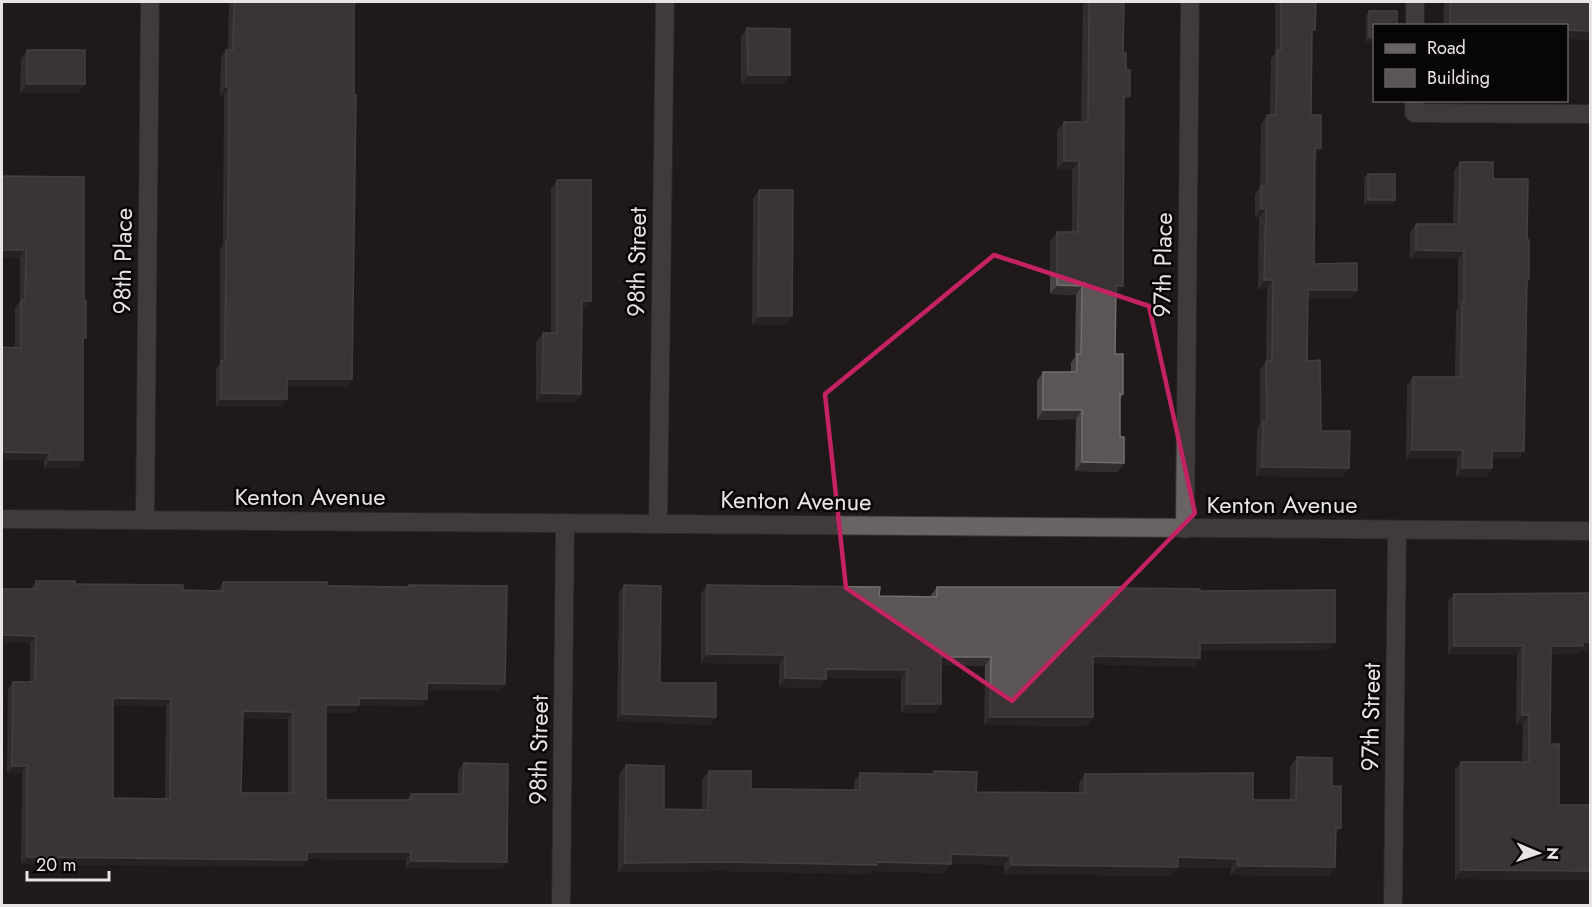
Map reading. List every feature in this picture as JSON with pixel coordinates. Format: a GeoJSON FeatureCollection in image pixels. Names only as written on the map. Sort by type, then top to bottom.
{"type":"FeatureCollection","features":[{"type":"Feature","properties":{"kind":"street","name":"98th Place"},"geometry":{"type":"LineString","coordinates":[[145,520],[150,2]]}},
{"type":"Feature","properties":{"kind":"street","name":"98th Street"},"geometry":{"type":"LineString","coordinates":[[658,524],[665,2]]}},
{"type":"Feature","properties":{"kind":"street","name":"97th Place"},"geometry":{"type":"LineString","coordinates":[[1185,529],[1190,2]]}},
{"type":"Feature","properties":{"kind":"street"},"geometry":{"type":"LineString","coordinates":[[1415,2],[1415,24]]}},
{"type":"Feature","properties":{"kind":"street"},"geometry":{"type":"LineString","coordinates":[[1414,107],[1590,114]]}},
{"type":"Feature","properties":{"kind":"street","name":"Kenton Avenue"},"geometry":{"type":"LineString","coordinates":[[2,519],[1590,531]]}},
{"type":"Feature","properties":{"kind":"street","name":"98th Street"},"geometry":{"type":"LineString","coordinates":[[561,906],[565,523]]}},
{"type":"Feature","properties":{"kind":"street","name":"97th Street"},"geometry":{"type":"LineString","coordinates":[[1393,906],[1397,530]]}},
{"type":"Feature","properties":{"kind":"highlighted area"},"geometry":{"type":"Polygon","coordinates":[[[994,255],[1149,306],[1195,513],[1012,701],[846,588],[825,394],[994,255]]]}},
{"type":"Feature","properties":{"kind":"building"},"geometry":{"type":"Polygon","coordinates":[[[234,2],[354,2],[354,95],[356,95],[352,379],[287,379],[287,399],[221,399],[221,361],[225,361],[226,241],[228,241],[229,88],[226,87],[226,50],[233,50],[234,2]]]}},
{"type":"Feature","properties":{"kind":"building"},"geometry":{"type":"Polygon","coordinates":[[[1089,2],[1124,2],[1123,53],[1126,53],[1126,70],[1130,70],[1130,96],[1124,96],[1123,286],[1116,286],[1115,354],[1123,354],[1120,437],[1124,437],[1124,463],[1082,462],[1082,410],[1043,410],[1043,372],[1077,372],[1077,354],[1081,354],[1082,286],[1057,285],[1057,232],[1078,232],[1079,161],[1064,161],[1064,122],[1088,122],[1089,2]]]}},
{"type":"Feature","properties":{"kind":"building"},"geometry":{"type":"Polygon","coordinates":[[[1281,2],[1316,2],[1315,30],[1312,30],[1311,115],[1321,115],[1321,148],[1315,148],[1314,264],[1357,263],[1357,290],[1308,290],[1307,361],[1320,360],[1321,431],[1350,431],[1349,468],[1262,467],[1263,421],[1267,421],[1266,361],[1272,361],[1273,280],[1264,280],[1266,209],[1261,209],[1261,186],[1267,186],[1267,115],[1276,115],[1277,50],[1281,50],[1281,2]]]}},
{"type":"Feature","properties":{"kind":"building"},"geometry":{"type":"Polygon","coordinates":[[[1450,2],[1590,2],[1590,31],[1568,30],[1568,24],[1450,24],[1450,2]]]}},
{"type":"Feature","properties":{"kind":"building"},"geometry":{"type":"Polygon","coordinates":[[[1369,11],[1397,11],[1397,24],[1373,24],[1373,38],[1369,37],[1369,11]]]}},
{"type":"Feature","properties":{"kind":"building"},"geometry":{"type":"Polygon","coordinates":[[[747,28],[790,29],[790,75],[748,75],[747,28]]]}},
{"type":"Feature","properties":{"kind":"building"},"geometry":{"type":"Polygon","coordinates":[[[27,50],[85,50],[85,84],[27,84],[27,50]]]}},
{"type":"Feature","properties":{"kind":"building"},"geometry":{"type":"Polygon","coordinates":[[[1460,162],[1493,162],[1493,179],[1528,179],[1529,279],[1527,279],[1524,451],[1492,451],[1492,468],[1462,468],[1463,450],[1412,450],[1413,377],[1461,377],[1464,251],[1416,250],[1416,224],[1459,224],[1460,162]]]}},
{"type":"Feature","properties":{"kind":"building"},"geometry":{"type":"Polygon","coordinates":[[[1368,174],[1395,174],[1395,200],[1368,200],[1368,174]]]}},
{"type":"Feature","properties":{"kind":"building"},"geometry":{"type":"Polygon","coordinates":[[[2,176],[84,177],[86,338],[83,338],[83,460],[50,460],[49,453],[2,452],[2,347],[21,348],[21,300],[25,300],[26,250],[2,250],[2,176]]]}},
{"type":"Feature","properties":{"kind":"building"},"geometry":{"type":"Polygon","coordinates":[[[557,180],[591,180],[591,301],[582,301],[581,394],[542,393],[543,333],[557,333],[557,180]]]}},
{"type":"Feature","properties":{"kind":"building"},"geometry":{"type":"Polygon","coordinates":[[[759,190],[793,190],[792,316],[758,316],[759,190]]]}},
{"type":"Feature","properties":{"kind":"building"},"geometry":{"type":"Polygon","coordinates":[[[36,581],[75,581],[75,584],[183,585],[183,590],[224,591],[223,582],[327,582],[327,586],[507,586],[505,684],[427,683],[427,699],[359,698],[359,705],[326,705],[326,800],[411,800],[411,794],[463,794],[464,763],[508,764],[507,862],[411,861],[411,852],[307,852],[307,860],[27,857],[27,766],[12,766],[13,682],[35,682],[36,636],[2,635],[2,589],[36,589],[36,581]],[[113,698],[113,798],[170,799],[171,699],[113,698]],[[243,711],[241,793],[293,793],[293,712],[243,711]]]}},
{"type":"Feature","properties":{"kind":"building"},"geometry":{"type":"Polygon","coordinates":[[[624,585],[661,586],[660,683],[716,683],[716,717],[622,714],[624,585]]]}},
{"type":"Feature","properties":{"kind":"building"},"geometry":{"type":"Polygon","coordinates":[[[707,585],[880,587],[879,596],[937,597],[937,587],[1126,587],[1200,589],[1200,591],[1335,590],[1335,642],[1200,643],[1200,658],[1093,656],[1093,717],[990,717],[991,657],[941,657],[941,704],[907,704],[907,670],[826,669],[826,679],[785,678],[785,655],[707,654],[707,585]]]}},
{"type":"Feature","properties":{"kind":"building"},"geometry":{"type":"Polygon","coordinates":[[[1590,593],[1590,642],[1583,642],[1583,646],[1551,646],[1550,744],[1559,744],[1559,805],[1590,805],[1590,871],[1461,870],[1461,762],[1529,762],[1529,715],[1522,715],[1523,646],[1454,646],[1454,594],[1590,593]]]}},
{"type":"Feature","properties":{"kind":"building"},"geometry":{"type":"Polygon","coordinates":[[[1297,757],[1332,758],[1332,786],[1341,786],[1341,828],[1336,828],[1335,867],[1238,866],[1238,859],[1178,857],[1178,867],[1011,865],[1011,856],[951,854],[951,864],[625,863],[626,765],[664,766],[664,809],[708,810],[709,771],[751,771],[751,789],[860,790],[860,773],[934,774],[934,771],[977,772],[976,792],[1085,793],[1085,774],[1253,773],[1253,800],[1296,800],[1297,757]]]}}]}
